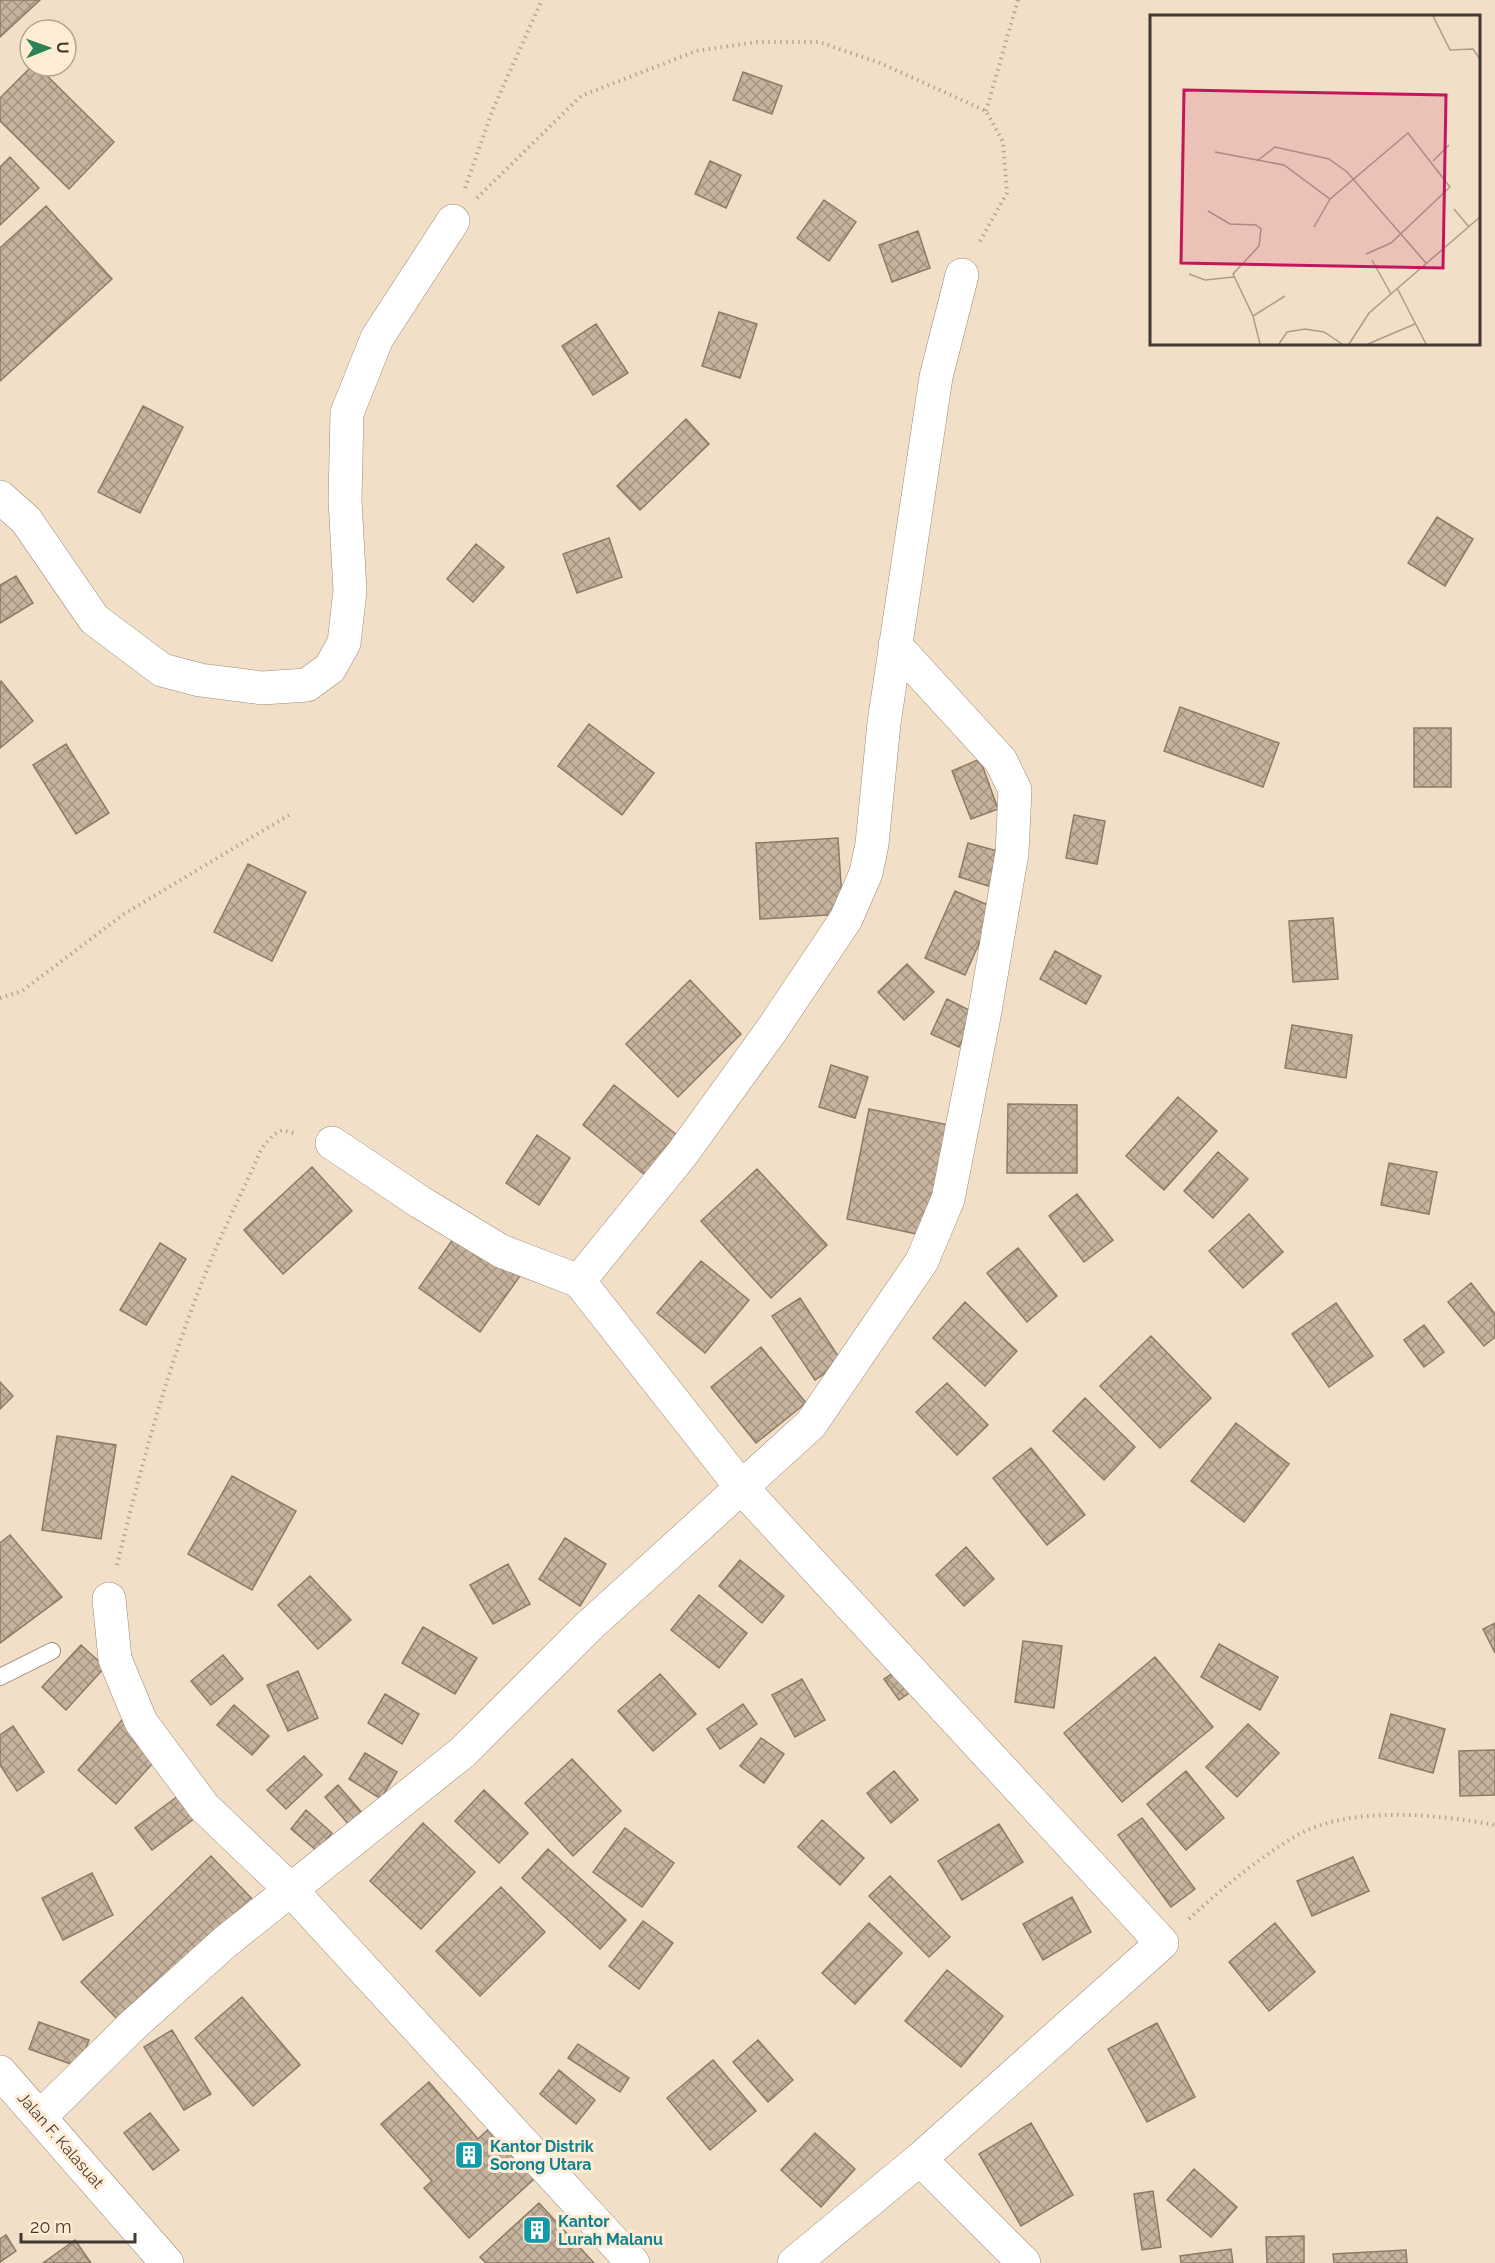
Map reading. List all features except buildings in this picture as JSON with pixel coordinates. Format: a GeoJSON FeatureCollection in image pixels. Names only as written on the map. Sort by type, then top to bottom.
{"type":"FeatureCollection","features":[{"type":"Feature","properties":{"kind":"street"},"geometry":{"type":"LineString","coordinates":[[0,498],[26,520],[94,619],[162,670],[200,680],[262,688],[307,685],[330,668],[344,643],[350,591],[345,500],[346,413],[377,338],[453,221]]}},
{"type":"Feature","properties":{"kind":"street"},"geometry":{"type":"LineString","coordinates":[[579,1281],[682,1154],[771,1031],[846,919],[866,873],[872,844],[895,645],[936,377],[962,275]]}},
{"type":"Feature","properties":{"kind":"street"},"geometry":{"type":"LineString","coordinates":[[41,2116],[131,2026],[290,1889],[463,1752],[589,1626],[811,1424],[922,1261],[948,1199],[985,1011],[1012,854],[1015,790],[1001,761],[895,645]]}},
{"type":"Feature","properties":{"kind":"street"},"geometry":{"type":"LineString","coordinates":[[332,1143],[420,1202],[501,1251],[579,1281],[742,1488],[1162,1943],[920,2159],[794,2263]]}},
{"type":"Feature","properties":{"kind":"street"},"geometry":{"type":"LineString","coordinates":[[109,1599],[116,1659],[141,1722],[204,1807],[290,1889],[633,2263]]}},
{"type":"Feature","properties":{"kind":"street","name":"Jalan F. Kalasuat"},"geometry":{"type":"LineString","coordinates":[[0,2072],[41,2116],[167,2263]]}},
{"type":"Feature","properties":{"kind":"street"},"geometry":{"type":"LineString","coordinates":[[920,2159],[1024,2263]]}},
{"type":"Feature","properties":{"kind":"lane"},"geometry":{"type":"LineString","coordinates":[[0,1677],[52,1651]]}},
{"type":"Feature","properties":{"kind":"path"},"geometry":{"type":"LineString","coordinates":[[453,221],[493,109],[542,0]]}},
{"type":"Feature","properties":{"kind":"path"},"geometry":{"type":"LineString","coordinates":[[986,111],[1018,0]]}},
{"type":"Feature","properties":{"kind":"path"},"geometry":{"type":"LineString","coordinates":[[453,221],[581,96],[696,51],[757,42],[819,42],[880,63],[986,111],[1003,142],[1007,193],[962,275]]}},
{"type":"Feature","properties":{"kind":"path"},"geometry":{"type":"LineString","coordinates":[[0,998],[22,991],[124,914],[289,815]]}},
{"type":"Feature","properties":{"kind":"path"},"geometry":{"type":"LineString","coordinates":[[109,1599],[134,1495],[172,1370],[211,1261],[262,1148],[273,1135],[282,1130],[332,1143]]}},
{"type":"Feature","properties":{"kind":"path"},"geometry":{"type":"LineString","coordinates":[[1162,1943],[1226,1885],[1295,1836],[1314,1829],[1342,1820],[1388,1816],[1450,1816],[1495,1825]]}},
{"type":"Feature","properties":{"kind":"place","name":"Kantor Distrik Sorong Utara"},"geometry":{"type":"Point","coordinates":[469,2155]}},
{"type":"Feature","properties":{"kind":"place","name":"Kantor Lurah Malanu"},"geometry":{"type":"Point","coordinates":[537,2230]}}]}
